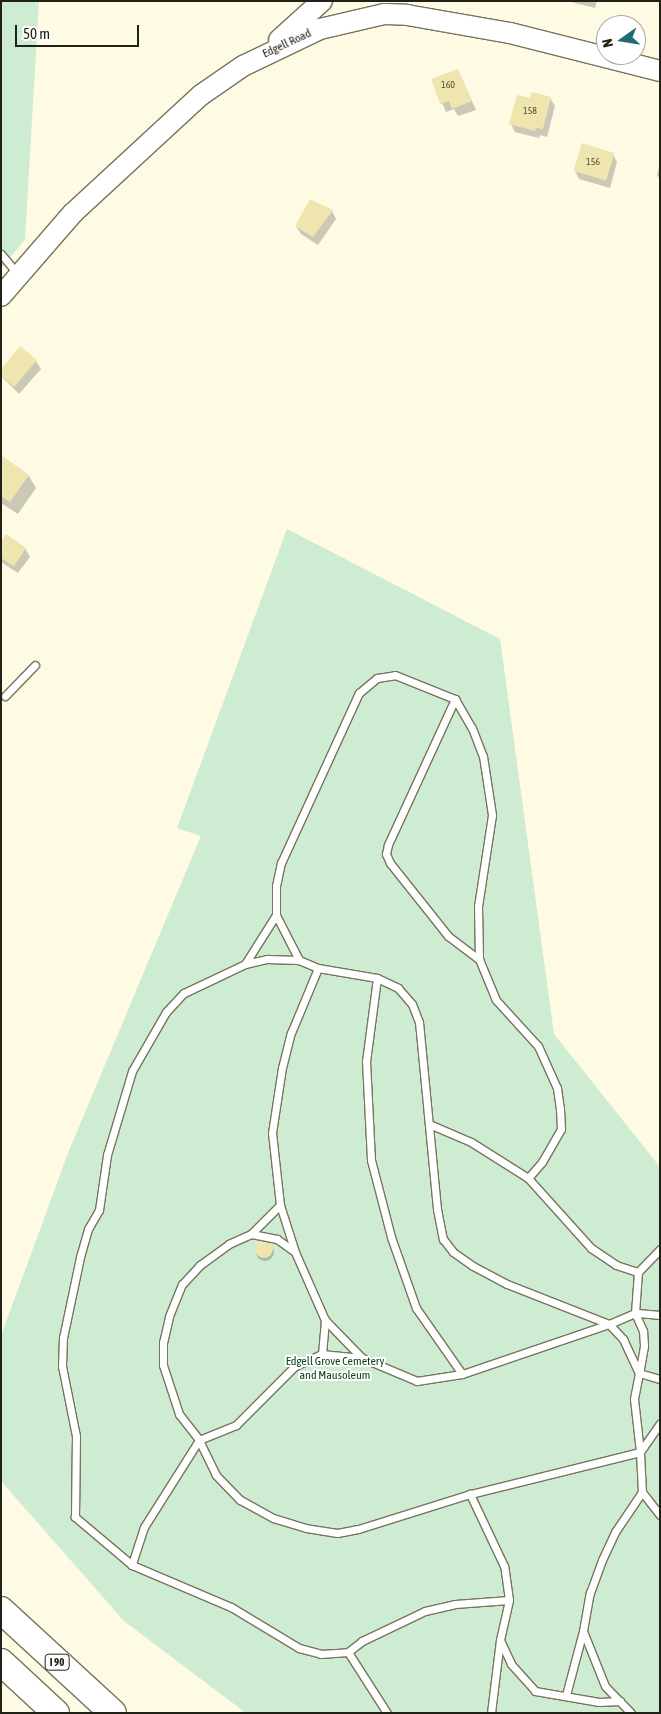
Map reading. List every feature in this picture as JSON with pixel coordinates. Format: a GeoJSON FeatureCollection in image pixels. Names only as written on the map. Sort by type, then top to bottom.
{"type":"FeatureCollection","features":[{"type":"Feature","properties":{"kind":"highway","name":"I 90"},"geometry":{"type":"LineString","coordinates":[[1,1610],[114,1713]]}},
{"type":"Feature","properties":{"kind":"highway"},"geometry":{"type":"LineString","coordinates":[[1,1662],[56,1713]]}},
{"type":"Feature","properties":{"kind":"main road"},"geometry":{"type":"LineString","coordinates":[[265,53],[322,1]]}},
{"type":"Feature","properties":{"kind":"main road","name":"Edgell Road"},"geometry":{"type":"LineString","coordinates":[[1,296],[73,212],[201,95],[265,53],[320,29],[382,8],[510,33],[660,71]]}},
{"type":"Feature","properties":{"kind":"lane"},"geometry":{"type":"LineString","coordinates":[[1,254],[18,274]]}},
{"type":"Feature","properties":{"kind":"lane"},"geometry":{"type":"LineString","coordinates":[[3,697],[35,665]]}},
{"type":"Feature","properties":{"kind":"lane"},"geometry":{"type":"LineString","coordinates":[[299,960],[276,915],[276,886],[281,863],[365,686],[377,678],[395,675],[455,699],[472,728],[490,786],[492,815],[478,906],[478,959],[489,989],[538,1046],[557,1088],[561,1129],[542,1162],[528,1178]]}},
{"type":"Feature","properties":{"kind":"lane"},"geometry":{"type":"LineString","coordinates":[[455,699],[388,845],[386,854],[390,864],[448,936],[478,959]]}},
{"type":"Feature","properties":{"kind":"lane"},"geometry":{"type":"LineString","coordinates":[[245,964],[276,915]]}},
{"type":"Feature","properties":{"kind":"lane"},"geometry":{"type":"LineString","coordinates":[[509,1600],[455,1604],[425,1611],[362,1641],[348,1652],[321,1654],[298,1648],[232,1607],[132,1565],[75,1517],[76,1436],[62,1366],[63,1338],[80,1257],[88,1229],[99,1210],[107,1155],[132,1071],[166,1012],[184,993],[245,964],[267,959],[299,960],[318,968],[377,978],[398,988],[412,1004],[419,1022],[437,1209],[443,1239],[454,1252],[507,1284],[609,1324],[623,1339],[639,1373],[660,1379]]}},
{"type":"Feature","properties":{"kind":"lane"},"geometry":{"type":"LineString","coordinates":[[318,968],[291,1034],[282,1068],[272,1133],[280,1205],[295,1252],[325,1320],[362,1358]]}},
{"type":"Feature","properties":{"kind":"lane"},"geometry":{"type":"LineString","coordinates":[[377,978],[366,1061],[366,1108],[371,1160],[378,1195],[416,1308],[462,1374]]}},
{"type":"Feature","properties":{"kind":"lane"},"geometry":{"type":"LineString","coordinates":[[429,1124],[471,1142],[528,1178],[590,1248],[616,1265],[638,1272]]}},
{"type":"Feature","properties":{"kind":"lane"},"geometry":{"type":"LineString","coordinates":[[280,1205],[251,1234],[222,1249],[200,1264],[182,1284],[167,1325],[163,1365],[168,1387],[180,1414],[199,1440],[216,1475],[240,1500],[273,1518],[306,1528],[337,1533],[358,1529],[470,1494],[640,1452],[660,1423]]}},
{"type":"Feature","properties":{"kind":"lane"},"geometry":{"type":"LineString","coordinates":[[251,1234],[277,1238],[295,1252]]}},
{"type":"Feature","properties":{"kind":"lane"},"geometry":{"type":"LineString","coordinates":[[660,1249],[638,1272],[635,1313],[643,1332],[644,1346],[634,1399],[642,1492],[660,1515]]}},
{"type":"Feature","properties":{"kind":"lane"},"geometry":{"type":"LineString","coordinates":[[132,1565],[144,1527],[199,1440],[236,1425],[295,1366],[322,1354],[362,1358],[417,1381],[462,1374],[609,1324],[635,1313],[660,1314]]}},
{"type":"Feature","properties":{"kind":"lane"},"geometry":{"type":"LineString","coordinates":[[322,1354],[325,1320]]}},
{"type":"Feature","properties":{"kind":"lane"},"geometry":{"type":"LineString","coordinates":[[566,1695],[583,1631],[590,1593],[602,1560],[615,1532],[642,1492]]}},
{"type":"Feature","properties":{"kind":"lane"},"geometry":{"type":"LineString","coordinates":[[470,1494],[504,1566],[509,1600],[500,1640],[491,1713]]}},
{"type":"Feature","properties":{"kind":"lane"},"geometry":{"type":"LineString","coordinates":[[583,1631],[605,1686],[631,1713]]}},
{"type":"Feature","properties":{"kind":"lane"},"geometry":{"type":"LineString","coordinates":[[500,1640],[511,1664],[535,1691],[599,1702],[620,1701]]}},
{"type":"Feature","properties":{"kind":"lane"},"geometry":{"type":"LineString","coordinates":[[348,1652],[387,1713]]}},
{"type":"Feature","properties":{"kind":"green space"},"geometry":{"type":"Polygon","coordinates":[[[1,1],[39,1],[25,239],[1,269],[1,1]]]}},
{"type":"Feature","properties":{"kind":"green space","name":"Edgell Grove Cemetery and Mausoleum"},"geometry":{"type":"Polygon","coordinates":[[[287,529],[500,639],[554,1034],[660,1167],[660,1713],[246,1713],[124,1621],[1,1481],[1,1336],[68,1153],[201,836],[177,828],[287,529]]]}},
{"type":"Feature","properties":{"kind":"building"},"geometry":{"type":"Polygon","coordinates":[[[458,69],[472,101],[452,109],[449,101],[440,104],[431,79],[458,69]]]}},
{"type":"Feature","properties":{"kind":"building"},"geometry":{"type":"Polygon","coordinates":[[[532,92],[551,97],[543,129],[536,128],[535,131],[509,124],[517,95],[530,98],[532,92]]]}},
{"type":"Feature","properties":{"kind":"building"},"geometry":{"type":"Polygon","coordinates":[[[582,143],[615,153],[606,181],[574,171],[582,143]]]}},
{"type":"Feature","properties":{"kind":"building"},"geometry":{"type":"Polygon","coordinates":[[[310,199],[333,210],[313,237],[295,226],[310,199]]]}},
{"type":"Feature","properties":{"kind":"building"},"geometry":{"type":"Polygon","coordinates":[[[20,346],[37,360],[14,387],[1,376],[1,369],[20,346]]]}},
{"type":"Feature","properties":{"kind":"building"},"geometry":{"type":"Polygon","coordinates":[[[1,455],[29,475],[10,502],[1,496],[1,455]]]}},
{"type":"Feature","properties":{"kind":"building"},"geometry":{"type":"Polygon","coordinates":[[[6,534],[26,548],[14,566],[1,558],[1,541],[6,534]]]}},
{"type":"Feature","properties":{"kind":"building"},"geometry":{"type":"Polygon","coordinates":[[[264,1240],[270,1243],[273,1249],[270,1255],[264,1258],[258,1255],[255,1249],[258,1243],[264,1240]]]}}]}
